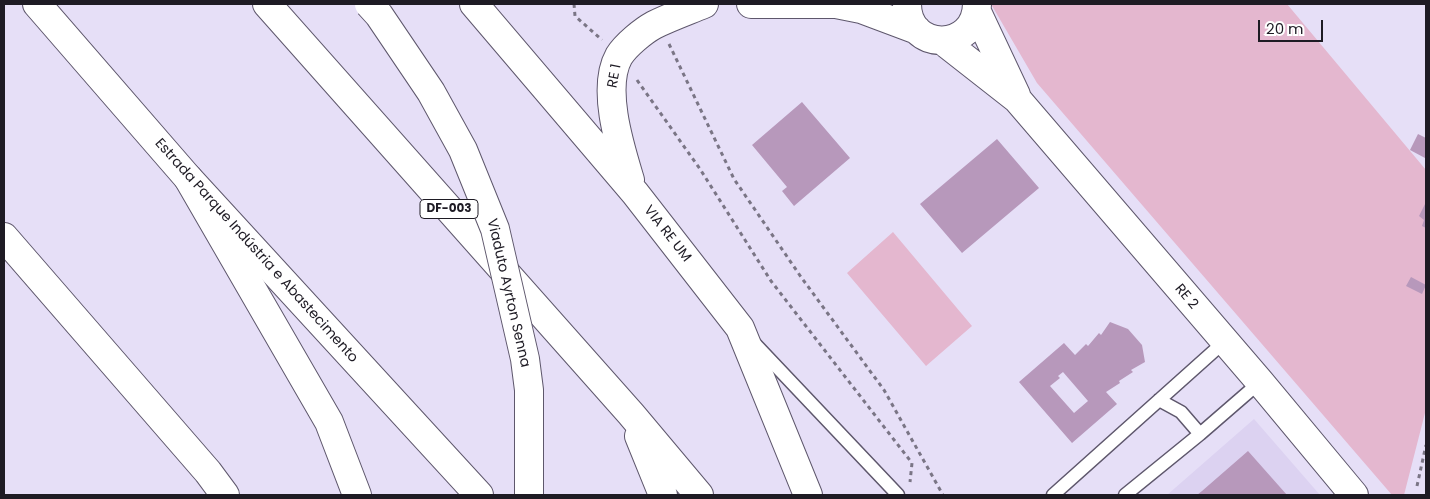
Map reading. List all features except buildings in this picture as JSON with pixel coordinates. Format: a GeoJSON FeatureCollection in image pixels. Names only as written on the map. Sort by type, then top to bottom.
{"type":"FeatureCollection","features":[{"type":"Feature","properties":{"kind":"main road","name":"Estrada Parque Indústria e Abastecimento"},"geometry":{"type":"LineString","coordinates":[[37,4],[188,178],[479,495]]}},
{"type":"Feature","properties":{"kind":"main road","name":"DF-003"},"geometry":{"type":"LineString","coordinates":[[267,4],[631,414],[699,495]]}},
{"type":"Feature","properties":{"kind":"main road","name":"Viaduto Ayrton Senna"},"geometry":{"type":"LineString","coordinates":[[369,4],[379,15],[431,92],[463,150],[495,230],[525,359],[529,390],[529,495]]}},
{"type":"Feature","properties":{"kind":"main road","name":"VIA RE UM"},"geometry":{"type":"LineString","coordinates":[[474,4],[635,193],[740,328],[808,495]]}},
{"type":"Feature","properties":{"kind":"main road","name":"RE 1"},"geometry":{"type":"LineString","coordinates":[[635,193],[618,142],[612,95],[612,79],[620,56],[637,37],[654,25],[704,4]]}},
{"type":"Feature","properties":{"kind":"main road"},"geometry":{"type":"LineString","coordinates":[[751,4],[837,4],[861,9],[917,30]]}},
{"type":"Feature","properties":{"kind":"main road"},"geometry":{"type":"LineString","coordinates":[[907,4],[910,19],[917,30]]}},
{"type":"Feature","properties":{"kind":"main road"},"geometry":{"type":"LineString","coordinates":[[943,41],[962,34],[972,24],[977,8]]}},
{"type":"Feature","properties":{"kind":"main road","name":"RE 2"},"geometry":{"type":"LineString","coordinates":[[977,8],[1017,99]]}},
{"type":"Feature","properties":{"kind":"main road","name":"RE 2"},"geometry":{"type":"LineString","coordinates":[[917,30],[927,37],[943,41],[1017,99],[1260,382],[1354,495]]}},
{"type":"Feature","properties":{"kind":"main road"},"geometry":{"type":"LineString","coordinates":[[188,178],[329,422],[357,495]]}},
{"type":"Feature","properties":{"kind":"main road"},"geometry":{"type":"LineString","coordinates":[[4,237],[208,472],[225,495]]}},
{"type":"Feature","properties":{"kind":"main road"},"geometry":{"type":"LineString","coordinates":[[631,414],[663,495]]}},
{"type":"Feature","properties":{"kind":"lane"},"geometry":{"type":"LineString","coordinates":[[740,328],[898,495]]}},
{"type":"Feature","properties":{"kind":"lane"},"geometry":{"type":"LineString","coordinates":[[1053,495],[1224,342]]}},
{"type":"Feature","properties":{"kind":"lane"},"geometry":{"type":"LineString","coordinates":[[1125,495],[1260,382]]}},
{"type":"Feature","properties":{"kind":"lane"},"geometry":{"type":"LineString","coordinates":[[1159,400],[1181,412],[1200,434]]}},
{"type":"Feature","properties":{"kind":"path"},"geometry":{"type":"LineString","coordinates":[[574,4],[575,16],[620,56],[700,169],[771,281],[912,463],[909,487]]}},
{"type":"Feature","properties":{"kind":"path"},"geometry":{"type":"LineString","coordinates":[[654,25],[668,42],[734,179],[801,277],[884,390],[944,495]]}},
{"type":"Feature","properties":{"kind":"path"},"geometry":{"type":"LineString","coordinates":[[1417,486],[1426,445]]}},
{"type":"Feature","properties":{"kind":"shaded area"},"geometry":{"type":"Polygon","coordinates":[[[991,4],[1287,4],[1426,170],[1426,409],[1404,495],[1392,495],[1037,83],[991,4]]]}},
{"type":"Feature","properties":{"kind":"shaded area"},"geometry":{"type":"Polygon","coordinates":[[[893,232],[972,326],[926,366],[847,273],[893,232]]]}},
{"type":"Feature","properties":{"kind":"shaded area"},"geometry":{"type":"Polygon","coordinates":[[[1254,419],[1320,495],[1167,495],[1254,419]]]}}]}
